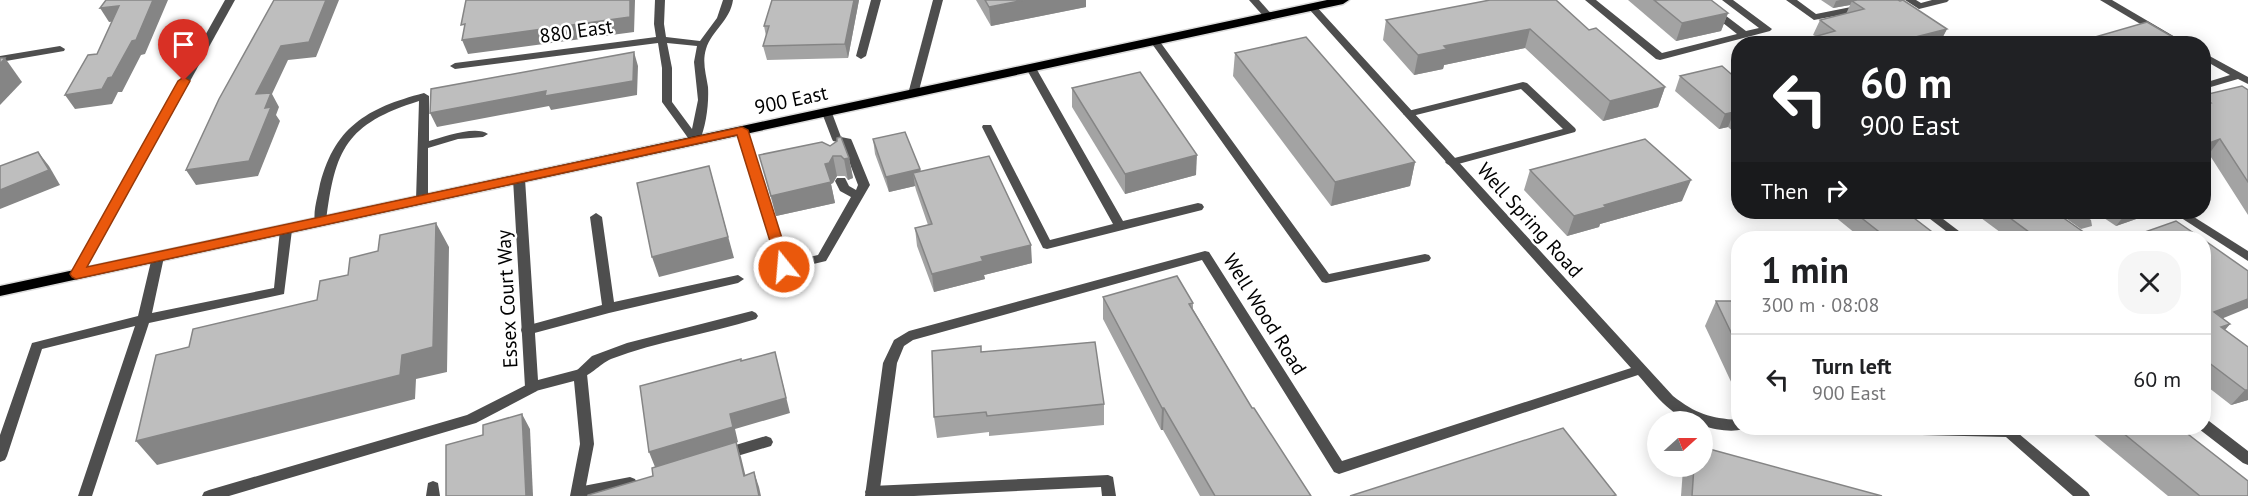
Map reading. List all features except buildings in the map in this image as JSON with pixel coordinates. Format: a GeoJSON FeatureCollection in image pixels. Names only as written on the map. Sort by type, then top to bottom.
{"type":"FeatureCollection","features":[{"type":"Feature","properties":{"kind":"main road","name":"900 East"},"geometry":{"type":"LineString","coordinates":[[0,291],[1343,0]]}},
{"type":"Feature","properties":{"kind":"street"},"geometry":{"type":"LineString","coordinates":[[76,274],[230,0]]}},
{"type":"Feature","properties":{"kind":"street"},"geometry":{"type":"LineString","coordinates":[[660,0],[659,24],[667,68],[667,102],[695,140]]}},
{"type":"Feature","properties":{"kind":"street"},"geometry":{"type":"LineString","coordinates":[[695,140],[703,94],[699,63],[703,44],[723,20],[728,0]]}},
{"type":"Feature","properties":{"kind":"street"},"geometry":{"type":"LineString","coordinates":[[861,56],[876,0]]}},
{"type":"Feature","properties":{"kind":"street"},"geometry":{"type":"LineString","coordinates":[[913,94],[938,0]]}},
{"type":"Feature","properties":{"kind":"street"},"geometry":{"type":"LineString","coordinates":[[1254,0],[1268,16]]}},
{"type":"Feature","properties":{"kind":"street"},"geometry":{"type":"LineString","coordinates":[[1590,0],[1660,57],[1731,38]]}},
{"type":"Feature","properties":{"kind":"street"},"geometry":{"type":"LineString","coordinates":[[1699,0],[1745,34]]}},
{"type":"Feature","properties":{"kind":"street"},"geometry":{"type":"LineString","coordinates":[[1727,0],[1767,29],[1738,36]]}},
{"type":"Feature","properties":{"kind":"street"},"geometry":{"type":"LineString","coordinates":[[1791,0],[1814,17],[1868,6]]}},
{"type":"Feature","properties":{"kind":"street"},"geometry":{"type":"LineString","coordinates":[[1910,0],[1919,6],[1944,0]]}},
{"type":"Feature","properties":{"kind":"street"},"geometry":{"type":"LineString","coordinates":[[2105,0],[2168,36]]}},
{"type":"Feature","properties":{"kind":"street","name":"Well Spring Road"},"geometry":{"type":"LineString","coordinates":[[1312,7],[1668,400],[1688,416],[1713,424],[1731,425]]}},
{"type":"Feature","properties":{"kind":"street","name":"880 East"},"geometry":{"type":"LineString","coordinates":[[455,66],[641,41],[662,40],[703,44]]}},
{"type":"Feature","properties":{"kind":"street"},"geometry":{"type":"LineString","coordinates":[[1155,41],[1326,279],[1425,258]]}},
{"type":"Feature","properties":{"kind":"street"},"geometry":{"type":"LineString","coordinates":[[0,59],[60,49]]}},
{"type":"Feature","properties":{"kind":"street"},"geometry":{"type":"LineString","coordinates":[[2211,60],[2243,78]]}},
{"type":"Feature","properties":{"kind":"street"},"geometry":{"type":"LineString","coordinates":[[1031,68],[1120,226]]}},
{"type":"Feature","properties":{"kind":"street"},"geometry":{"type":"LineString","coordinates":[[2211,85],[2243,78]]}},
{"type":"Feature","properties":{"kind":"street"},"geometry":{"type":"LineString","coordinates":[[1408,114],[1523,85],[1570,130],[1452,162]]}},
{"type":"Feature","properties":{"kind":"street"},"geometry":{"type":"LineString","coordinates":[[320,222],[325,182],[341,142],[372,115],[424,96],[422,200]]}},
{"type":"Feature","properties":{"kind":"street"},"geometry":{"type":"LineString","coordinates":[[827,113],[837,139]]}},
{"type":"Feature","properties":{"kind":"street"},"geometry":{"type":"LineString","coordinates":[[987,127],[1047,245],[1198,207]]}},
{"type":"Feature","properties":{"kind":"street"},"geometry":{"type":"LineString","coordinates":[[742,130],[784,267],[822,258],[864,185],[847,141],[837,139]]}},
{"type":"Feature","properties":{"kind":"street"},"geometry":{"type":"LineString","coordinates":[[424,146],[457,136],[483,134]]}},
{"type":"Feature","properties":{"kind":"street"},"geometry":{"type":"LineString","coordinates":[[832,153],[831,145],[837,139]]}},
{"type":"Feature","properties":{"kind":"street","name":"Essex Court Way"},"geometry":{"type":"LineString","coordinates":[[519,179],[532,387],[580,374]]}},
{"type":"Feature","properties":{"kind":"street"},"geometry":{"type":"LineString","coordinates":[[842,181],[844,189],[857,195]]}},
{"type":"Feature","properties":{"kind":"street"},"geometry":{"type":"LineString","coordinates":[[596,217],[609,308]]}},
{"type":"Feature","properties":{"kind":"street"},"geometry":{"type":"LineString","coordinates":[[1937,219],[1953,231]]}},
{"type":"Feature","properties":{"kind":"street"},"geometry":{"type":"LineString","coordinates":[[2189,219],[2208,231]]}},
{"type":"Feature","properties":{"kind":"street"},"geometry":{"type":"LineString","coordinates":[[0,456],[37,346],[144,319],[280,291],[286,230]]}},
{"type":"Feature","properties":{"kind":"street"},"geometry":{"type":"LineString","coordinates":[[2211,233],[2248,257]]}},
{"type":"Feature","properties":{"kind":"street","name":"Well Wood Road"},"geometry":{"type":"LineString","coordinates":[[872,494],[890,363],[900,343],[909,336],[1205,255],[1339,468],[1639,370]]}},
{"type":"Feature","properties":{"kind":"street"},"geometry":{"type":"LineString","coordinates":[[85,496],[144,319],[158,257]]}},
{"type":"Feature","properties":{"kind":"street"},"geometry":{"type":"LineString","coordinates":[[527,330],[609,308],[738,279]]}},
{"type":"Feature","properties":{"kind":"street"},"geometry":{"type":"LineString","coordinates":[[642,479],[578,494],[587,444],[580,374],[597,359],[632,346],[752,316]]}},
{"type":"Feature","properties":{"kind":"street"},"geometry":{"type":"LineString","coordinates":[[209,496],[471,419],[532,387]]}},
{"type":"Feature","properties":{"kind":"street"},"geometry":{"type":"LineString","coordinates":[[2211,430],[2248,459]]}},
{"type":"Feature","properties":{"kind":"street"},"geometry":{"type":"LineString","coordinates":[[2012,435],[2083,496]]}},
{"type":"Feature","properties":{"kind":"street"},"geometry":{"type":"LineString","coordinates":[[710,459],[766,442]]}},
{"type":"Feature","properties":{"kind":"street"},"geometry":{"type":"LineString","coordinates":[[872,494],[1108,481],[1109,496]]}},
{"type":"Feature","properties":{"kind":"shaded area"},"geometry":{"type":"Polygon","coordinates":[[[2067,219],[2091,220],[2092,226],[2081,229],[2067,219]]]}},
{"type":"Feature","properties":{"kind":"route"},"geometry":{"type":"LineString","coordinates":[[184,81],[76,274],[742,130],[784,267]]}}]}
